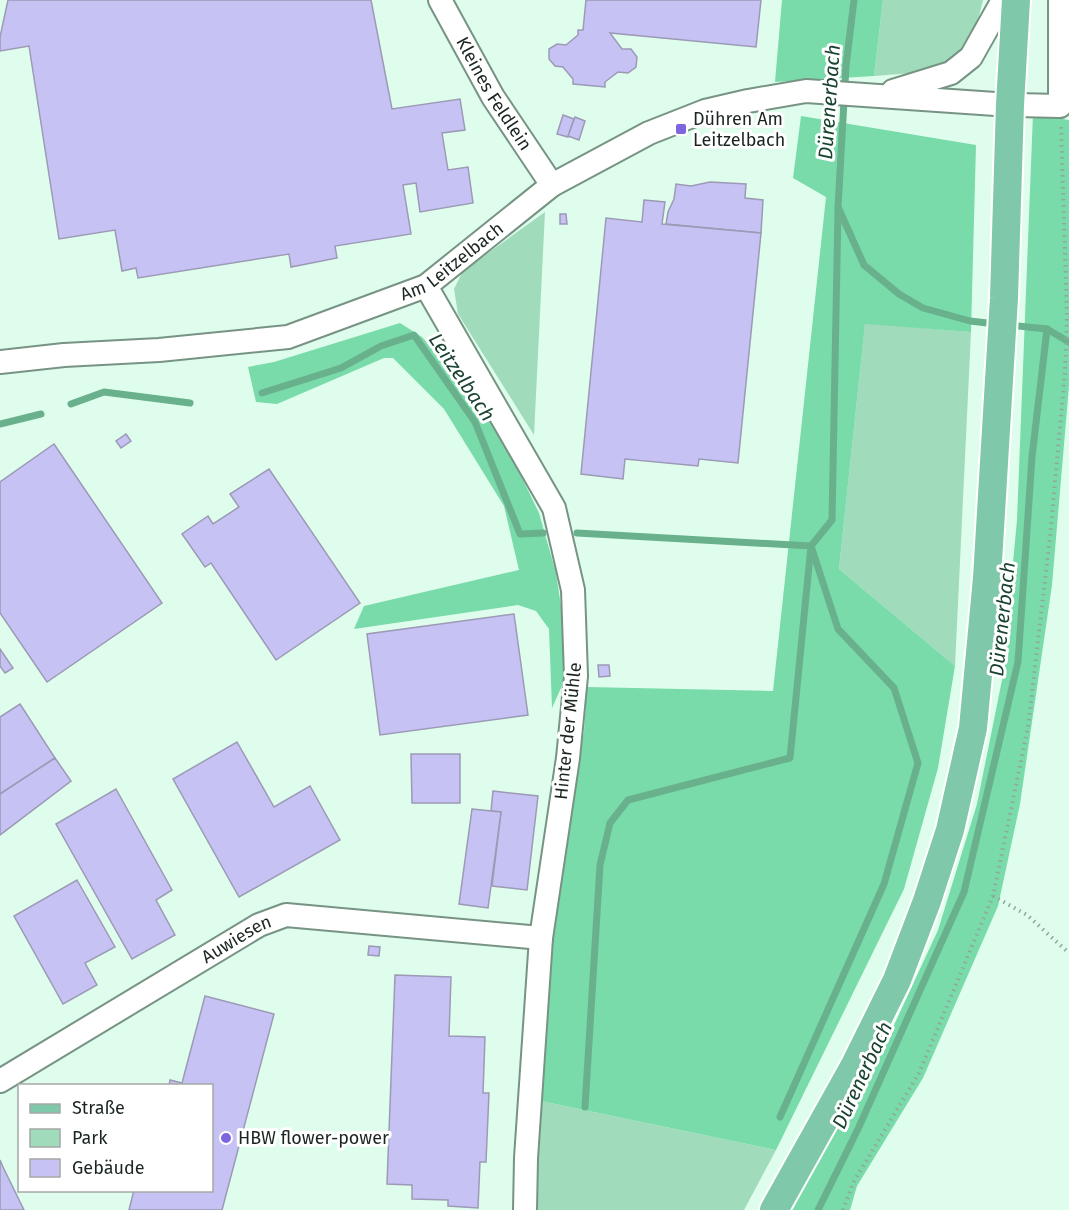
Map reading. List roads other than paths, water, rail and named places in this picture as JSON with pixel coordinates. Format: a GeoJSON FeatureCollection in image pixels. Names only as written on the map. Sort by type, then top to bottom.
{"type":"FeatureCollection","features":[{"type":"Feature","properties":{"kind":"main road"},"geometry":{"type":"LineString","coordinates":[[774,1210],[855,1065],[897,980],[927,901],[950,830],[973,728],[987,578],[1004,298],[1016,0]]}},
{"type":"Feature","properties":{"kind":"street","name":"Kleines Feldlein"},"geometry":{"type":"LineString","coordinates":[[440,0],[493,96],[552,184]]}},
{"type":"Feature","properties":{"kind":"street","name":"Am Leitzelbach"},"geometry":{"type":"LineString","coordinates":[[869,95],[951,73],[971,57],[1003,0]]}},
{"type":"Feature","properties":{"kind":"street","name":"Am Leitzelbach"},"geometry":{"type":"LineString","coordinates":[[0,362],[288,337],[426,286],[552,184],[638,138],[705,111],[806,91],[1010,105],[1060,106],[1060,0]]}},
{"type":"Feature","properties":{"kind":"street","name":"Hinter der Mühle"},"geometry":{"type":"LineString","coordinates":[[426,286],[554,508],[573,590],[575,688],[568,758],[541,938],[526,1158],[525,1210]]}},
{"type":"Feature","properties":{"kind":"street","name":"Auwiesen"},"geometry":{"type":"LineString","coordinates":[[0,1081],[259,925],[286,915],[541,938]]}},
{"type":"Feature","properties":{"kind":"waterway","name":"Dürenerbach"},"geometry":{"type":"LineString","coordinates":[[854,0],[846,66],[838,207],[864,265],[899,294],[923,308],[970,321],[996,324]]}},
{"type":"Feature","properties":{"kind":"waterway","name":"Dürenerbach"},"geometry":{"type":"LineString","coordinates":[[780,1117],[884,884],[918,763],[894,688],[838,629],[811,546],[832,520],[838,210]]}},
{"type":"Feature","properties":{"kind":"waterway","name":"Dürenerbach"},"geometry":{"type":"LineString","coordinates":[[818,1210],[858,1129],[964,892],[1018,662],[1032,457],[1047,329],[1010,325]]}},
{"type":"Feature","properties":{"kind":"waterway"},"geometry":{"type":"LineString","coordinates":[[1047,329],[1069,342]]}},
{"type":"Feature","properties":{"kind":"waterway","name":"Leitzelbach"},"geometry":{"type":"LineString","coordinates":[[262,393],[341,368],[381,346],[414,335],[475,422],[520,534],[543,533]]}},
{"type":"Feature","properties":{"kind":"waterway","name":"Leitzelbach"},"geometry":{"type":"LineString","coordinates":[[71,404],[104,392],[190,403]]}},
{"type":"Feature","properties":{"kind":"waterway","name":"Leitzelbach"},"geometry":{"type":"LineString","coordinates":[[0,424],[41,414]]}},
{"type":"Feature","properties":{"kind":"waterway"},"geometry":{"type":"LineString","coordinates":[[577,533],[811,546],[790,758],[628,800],[610,823],[600,865],[585,1107]]}},
{"type":"Feature","properties":{"kind":"place","name":"Dühren Am Leitzelbach"},"geometry":{"type":"Point","coordinates":[681,129]}},
{"type":"Feature","properties":{"kind":"place","name":"HBW flower-power"},"geometry":{"type":"Point","coordinates":[226,1138]}}]}
